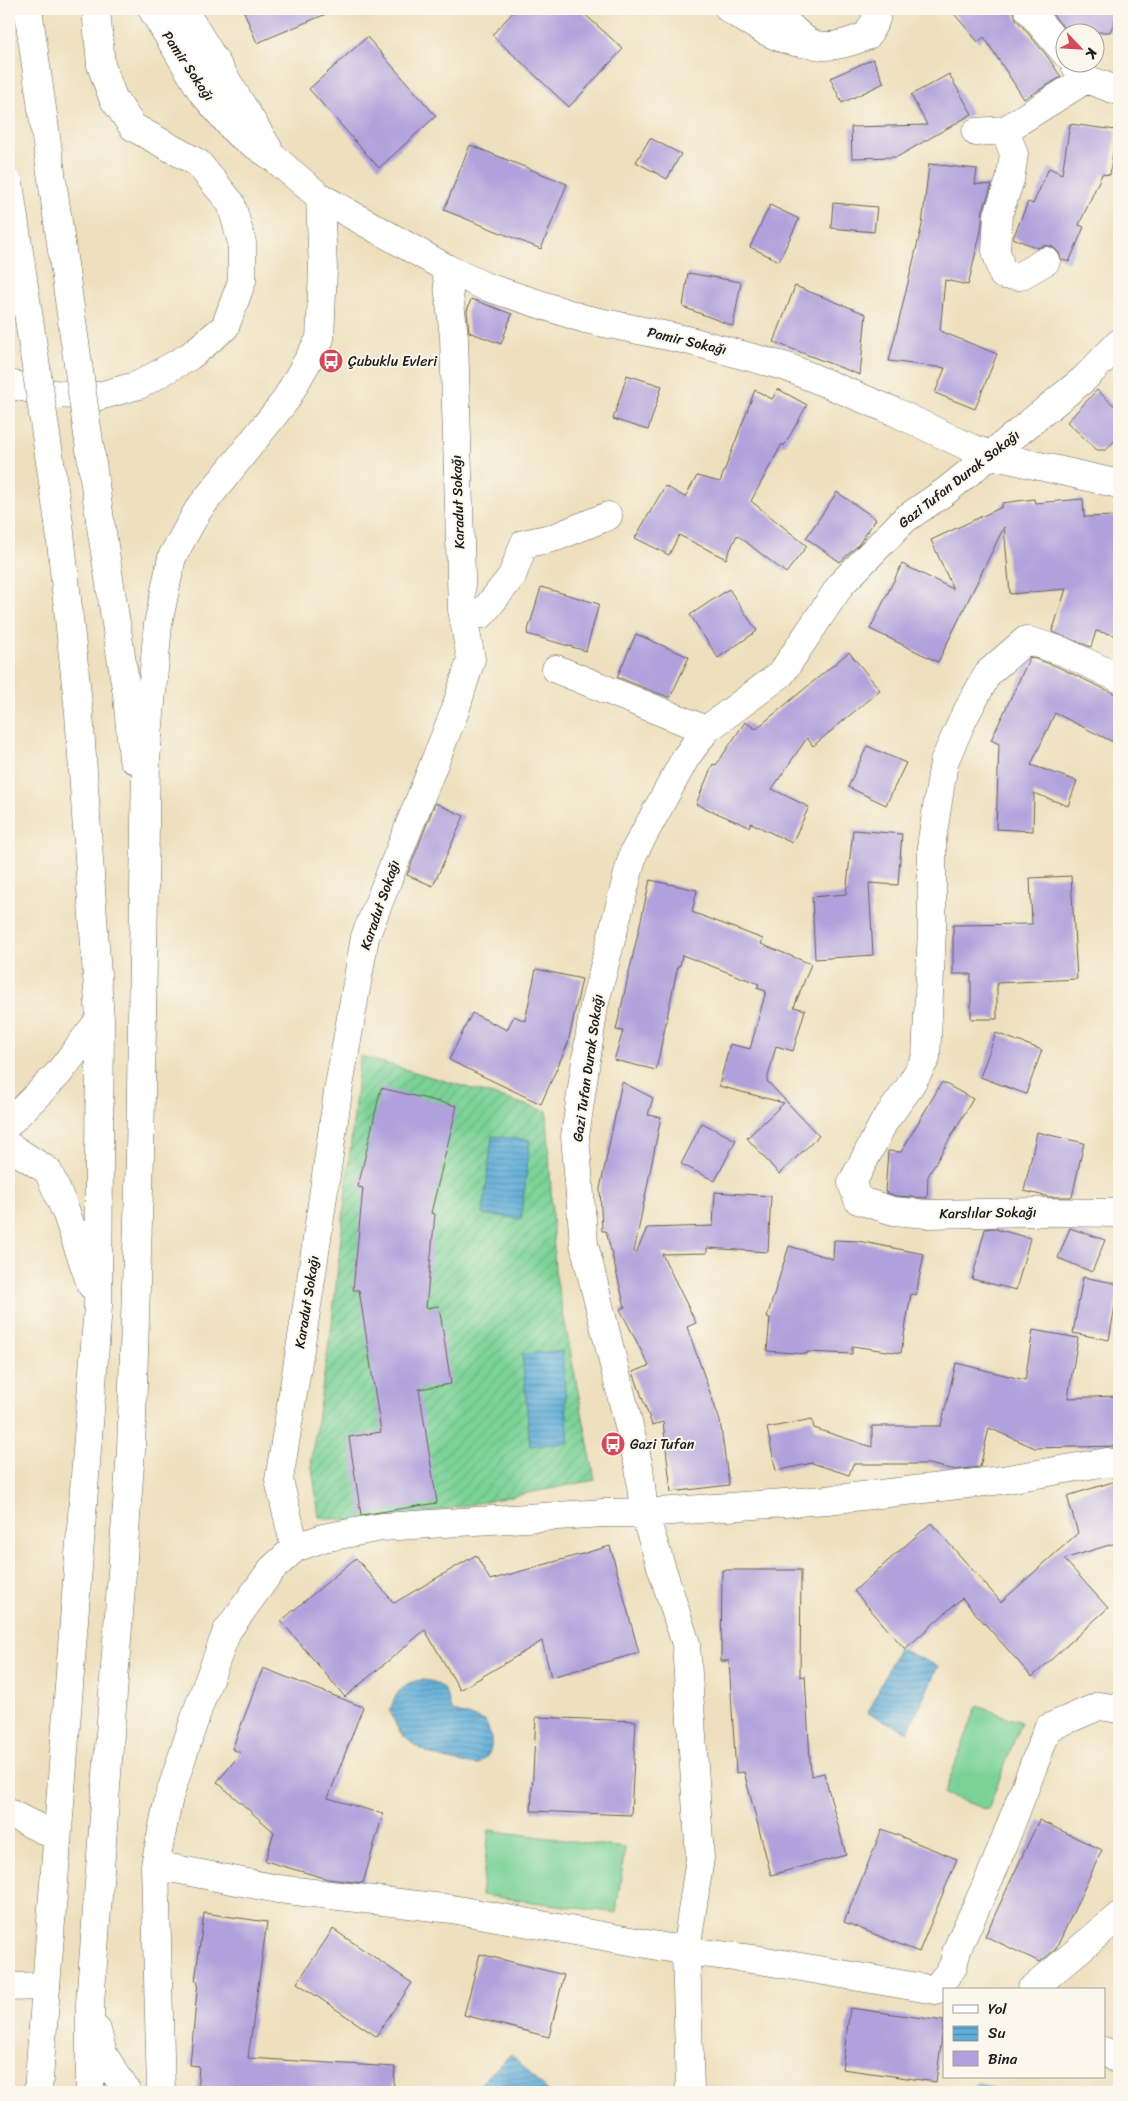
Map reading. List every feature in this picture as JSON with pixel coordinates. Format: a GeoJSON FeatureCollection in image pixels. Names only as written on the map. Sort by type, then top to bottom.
{"type":"FeatureCollection","features":[{"type":"Feature","properties":{"kind":"main road"},"geometry":{"type":"LineString","coordinates":[[28,9],[100,520],[127,695],[144,868]]}},
{"type":"Feature","properties":{"kind":"main road"},"geometry":{"type":"LineString","coordinates":[[9,384],[53,394],[99,396],[138,385],[190,356],[225,327],[242,281],[242,243],[231,203],[198,163],[133,127],[113,98],[101,65],[96,9]]}},
{"type":"Feature","properties":{"kind":"main road","name":"Pamir Sokağı"},"geometry":{"type":"LineString","coordinates":[[152,9],[202,92],[238,133],[274,158],[320,197],[446,268],[484,286],[585,319],[688,340],[787,367],[893,411],[991,455],[1119,484]]}},
{"type":"Feature","properties":{"kind":"main road","name":"Pamir Sokağı"},"geometry":{"type":"LineString","coordinates":[[183,9],[274,158]]}},
{"type":"Feature","properties":{"kind":"main road"},"geometry":{"type":"LineString","coordinates":[[729,9],[753,24],[792,42],[815,45],[836,45],[868,36],[876,20]]}},
{"type":"Feature","properties":{"kind":"main road"},"geometry":{"type":"LineString","coordinates":[[774,9],[786,24],[815,45]]}},
{"type":"Feature","properties":{"kind":"main road"},"geometry":{"type":"LineString","coordinates":[[1028,9],[1056,42]]}},
{"type":"Feature","properties":{"kind":"main road"},"geometry":{"type":"LineString","coordinates":[[976,132],[1005,130],[1078,72]]}},
{"type":"Feature","properties":{"kind":"main road"},"geometry":{"type":"LineString","coordinates":[[1081,72],[1119,91]]}},
{"type":"Feature","properties":{"kind":"main road"},"geometry":{"type":"LineString","coordinates":[[1005,130],[1014,154],[1010,180],[998,215],[996,251],[1003,275],[1020,276],[1046,261]]}},
{"type":"Feature","properties":{"kind":"main road"},"geometry":{"type":"LineString","coordinates":[[9,184],[59,523],[80,714],[100,1019],[98,1306],[38,2092]]}},
{"type":"Feature","properties":{"kind":"main road"},"geometry":{"type":"LineString","coordinates":[[90,2092],[90,2004],[131,1450],[140,1155],[146,759],[158,624],[172,558],[198,510],[285,401],[320,339],[323,269],[320,197]]}},
{"type":"Feature","properties":{"kind":"main road","name":"Karadut Sokağı"},"geometry":{"type":"LineString","coordinates":[[295,1548],[279,1480],[338,1092],[365,937],[456,711],[471,659],[462,610],[454,338],[446,268]]}},
{"type":"Feature","properties":{"kind":"main road","name":"Gazi Tufan Durak Sokağı"},"geometry":{"type":"LineString","coordinates":[[690,2092],[686,1951],[700,1858],[686,1644],[644,1513],[639,1467],[584,1244],[575,1136],[594,1006],[633,854],[686,757],[706,730],[781,674],[842,583],[905,519],[946,491],[1084,379],[1119,343]]}},
{"type":"Feature","properties":{"kind":"main road"},"geometry":{"type":"LineString","coordinates":[[462,610],[482,614],[512,576],[524,544],[556,537],[608,516]]}},
{"type":"Feature","properties":{"kind":"main road","name":"Karslılar Sokağı"},"geometry":{"type":"LineString","coordinates":[[1119,678],[1062,651],[1026,640],[988,673],[963,719],[944,762],[932,840],[932,930],[926,1058],[908,1089],[884,1122],[852,1183],[858,1200],[893,1211],[927,1214],[1119,1213]]}},
{"type":"Feature","properties":{"kind":"main road"},"geometry":{"type":"LineString","coordinates":[[556,669],[706,730]]}},
{"type":"Feature","properties":{"kind":"main road"},"geometry":{"type":"LineString","coordinates":[[9,1123],[58,1074],[100,1019]]}},
{"type":"Feature","properties":{"kind":"main road"},"geometry":{"type":"LineString","coordinates":[[9,1146],[48,1171],[66,1212],[98,1306]]}},
{"type":"Feature","properties":{"kind":"main road"},"geometry":{"type":"LineString","coordinates":[[160,2092],[156,1865],[169,1797],[199,1706],[228,1630],[272,1569],[295,1548],[323,1538],[382,1527],[604,1513],[644,1513],[827,1500],[1002,1480],[1107,1462],[1119,1464]]}},
{"type":"Feature","properties":{"kind":"main road"},"geometry":{"type":"LineString","coordinates":[[156,1865],[278,1889],[452,1909],[686,1951],[760,1960],[940,1991],[953,1967],[958,1949],[994,1868],[1048,1728],[1098,1706],[1119,1709]]}},
{"type":"Feature","properties":{"kind":"main road"},"geometry":{"type":"LineString","coordinates":[[9,1813],[57,1837]]}},
{"type":"Feature","properties":{"kind":"main road"},"geometry":{"type":"LineString","coordinates":[[1033,1988],[1119,1916]]}},
{"type":"Feature","properties":{"kind":"main road"},"geometry":{"type":"LineString","coordinates":[[9,1987],[46,1986]]}},
{"type":"Feature","properties":{"kind":"main road"},"geometry":{"type":"LineString","coordinates":[[90,2004],[103,2054],[127,2092]]}},
{"type":"Feature","properties":{"kind":"main road"},"geometry":{"type":"LineString","coordinates":[[1106,2052],[1119,2060]]}},
{"type":"Feature","properties":{"kind":"green space"},"geometry":{"type":"Polygon","coordinates":[[[360,1056],[547,1111],[555,1271],[595,1480],[376,1523],[319,1517],[311,1460],[332,1323],[360,1056]]]}},
{"type":"Feature","properties":{"kind":"green space"},"geometry":{"type":"Polygon","coordinates":[[[977,1706],[1021,1722],[988,1810],[944,1794],[977,1706]]]}},
{"type":"Feature","properties":{"kind":"green space"},"geometry":{"type":"Polygon","coordinates":[[[489,1830],[625,1848],[616,1913],[481,1895],[489,1830]]]}},
{"type":"Feature","properties":{"kind":"water"},"geometry":{"type":"Polygon","coordinates":[[[492,1136],[530,1140],[521,1219],[483,1214],[492,1136]]]}},
{"type":"Feature","properties":{"kind":"water"},"geometry":{"type":"Polygon","coordinates":[[[562,1351],[569,1443],[530,1446],[522,1354],[562,1351]]]}},
{"type":"Feature","properties":{"kind":"water"},"geometry":{"type":"Polygon","coordinates":[[[898,1648],[938,1666],[908,1732],[868,1713],[898,1648]]]}},
{"type":"Feature","properties":{"kind":"water"},"geometry":{"type":"Polygon","coordinates":[[[420,1680],[427,1680],[438,1684],[445,1692],[451,1710],[485,1721],[490,1734],[491,1745],[488,1755],[478,1765],[456,1762],[424,1751],[405,1738],[398,1729],[390,1711],[394,1699],[403,1687],[420,1680]]]}},
{"type":"Feature","properties":{"kind":"water"},"geometry":{"type":"Polygon","coordinates":[[[511,2054],[548,2092],[472,2092],[511,2054]]]}},
{"type":"Feature","properties":{"kind":"water"},"geometry":{"type":"Polygon","coordinates":[[[979,2082],[997,2092],[968,2092],[979,2082]]]}},
{"type":"Feature","properties":{"kind":"building"},"geometry":{"type":"Polygon","coordinates":[[[243,9],[338,9],[257,43],[243,9]]]}},
{"type":"Feature","properties":{"kind":"building"},"geometry":{"type":"Polygon","coordinates":[[[516,9],[579,9],[623,49],[569,107],[492,35],[516,9]]]}},
{"type":"Feature","properties":{"kind":"building"},"geometry":{"type":"Polygon","coordinates":[[[950,9],[1013,9],[1016,19],[1047,56],[1061,77],[1024,99],[984,37],[978,42],[950,9]]]}},
{"type":"Feature","properties":{"kind":"building"},"geometry":{"type":"Polygon","coordinates":[[[1048,9],[1119,9],[1110,32],[1106,32],[1106,22],[1059,22],[1048,9]]]}},
{"type":"Feature","properties":{"kind":"building"},"geometry":{"type":"Polygon","coordinates":[[[367,37],[436,116],[379,168],[309,89],[367,37]]]}},
{"type":"Feature","properties":{"kind":"building"},"geometry":{"type":"Polygon","coordinates":[[[873,59],[884,83],[842,103],[830,78],[873,59]]]}},
{"type":"Feature","properties":{"kind":"building"},"geometry":{"type":"Polygon","coordinates":[[[949,74],[972,114],[897,157],[852,158],[851,127],[927,125],[911,95],[949,74]]]}},
{"type":"Feature","properties":{"kind":"building"},"geometry":{"type":"Polygon","coordinates":[[[1070,124],[1116,130],[1110,175],[1102,174],[1079,225],[1084,227],[1069,262],[1061,259],[1059,253],[1053,247],[1046,245],[1037,248],[1013,238],[1028,202],[1033,204],[1049,168],[1062,174],[1070,124]]]}},
{"type":"Feature","properties":{"kind":"building"},"geometry":{"type":"Polygon","coordinates":[[[650,138],[681,154],[667,179],[636,162],[650,138]]]}},
{"type":"Feature","properties":{"kind":"building"},"geometry":{"type":"Polygon","coordinates":[[[470,145],[567,184],[541,249],[444,210],[470,145]]]}},
{"type":"Feature","properties":{"kind":"building"},"geometry":{"type":"Polygon","coordinates":[[[929,164],[977,169],[975,184],[992,185],[983,210],[981,231],[968,285],[945,280],[940,331],[997,354],[975,409],[935,393],[945,368],[889,361],[922,225],[929,164]]]}},
{"type":"Feature","properties":{"kind":"building"},"geometry":{"type":"Polygon","coordinates":[[[833,203],[877,207],[874,232],[831,228],[833,203]]]}},
{"type":"Feature","properties":{"kind":"building"},"geometry":{"type":"Polygon","coordinates":[[[770,205],[799,219],[779,261],[750,247],[770,205]]]}},
{"type":"Feature","properties":{"kind":"building"},"geometry":{"type":"Polygon","coordinates":[[[688,273],[741,282],[733,326],[683,307],[688,273]]]}},
{"type":"Feature","properties":{"kind":"building"},"geometry":{"type":"Polygon","coordinates":[[[795,286],[866,314],[860,375],[774,342],[795,286]]]}},
{"type":"Feature","properties":{"kind":"building"},"geometry":{"type":"Polygon","coordinates":[[[471,299],[512,314],[501,344],[469,332],[467,311],[471,299]]]}},
{"type":"Feature","properties":{"kind":"building"},"geometry":{"type":"Polygon","coordinates":[[[627,375],[662,386],[648,430],[613,419],[627,375]]]}},
{"type":"Feature","properties":{"kind":"building"},"geometry":{"type":"Polygon","coordinates":[[[778,389],[807,405],[784,446],[782,444],[751,501],[807,546],[786,573],[737,535],[726,559],[679,535],[669,555],[635,538],[665,486],[685,497],[697,476],[720,482],[755,390],[772,399],[778,389]]]}},
{"type":"Feature","properties":{"kind":"building"},"geometry":{"type":"Polygon","coordinates":[[[1097,390],[1119,410],[1119,436],[1106,450],[1097,450],[1067,422],[1097,390]]]}},
{"type":"Feature","properties":{"kind":"building"},"geometry":{"type":"Polygon","coordinates":[[[837,492],[876,519],[859,544],[840,562],[806,538],[837,492]]]}},
{"type":"Feature","properties":{"kind":"building"},"geometry":{"type":"Polygon","coordinates":[[[1034,499],[1035,503],[1083,499],[1084,517],[1119,516],[1119,636],[1096,631],[1091,647],[1052,632],[1066,589],[1010,594],[1004,527],[938,662],[870,629],[902,564],[953,589],[931,540],[1002,507],[1002,503],[1034,499]]]}},
{"type":"Feature","properties":{"kind":"building"},"geometry":{"type":"Polygon","coordinates":[[[541,587],[599,604],[586,651],[527,634],[541,587]]]}},
{"type":"Feature","properties":{"kind":"building"},"geometry":{"type":"Polygon","coordinates":[[[729,589],[757,631],[718,658],[690,615],[729,589]]]}},
{"type":"Feature","properties":{"kind":"building"},"geometry":{"type":"Polygon","coordinates":[[[636,634],[689,657],[670,698],[617,677],[636,634]]]}},
{"type":"Feature","properties":{"kind":"building"},"geometry":{"type":"Polygon","coordinates":[[[849,652],[880,690],[813,746],[807,738],[772,789],[809,807],[792,843],[751,823],[749,827],[696,804],[713,764],[716,765],[745,722],[756,729],[849,652]]]}},
{"type":"Feature","properties":{"kind":"building"},"geometry":{"type":"Polygon","coordinates":[[[1030,657],[1056,666],[1119,696],[1119,745],[1055,713],[1031,765],[1077,781],[1068,806],[1034,793],[1033,831],[996,829],[999,744],[991,740],[1030,657]]]}},
{"type":"Feature","properties":{"kind":"building"},"geometry":{"type":"Polygon","coordinates":[[[867,746],[906,763],[886,805],[848,787],[867,746]]]}},
{"type":"Feature","properties":{"kind":"building"},"geometry":{"type":"Polygon","coordinates":[[[435,803],[464,816],[433,886],[407,875],[435,803]]]}},
{"type":"Feature","properties":{"kind":"building"},"geometry":{"type":"Polygon","coordinates":[[[853,830],[902,834],[898,885],[869,883],[873,955],[815,959],[812,897],[846,894],[853,830]]]}},
{"type":"Feature","properties":{"kind":"building"},"geometry":{"type":"Polygon","coordinates":[[[1071,876],[1077,979],[997,983],[997,1019],[971,1019],[971,974],[953,974],[953,925],[1032,924],[1030,878],[1071,876]]]}},
{"type":"Feature","properties":{"kind":"building"},"geometry":{"type":"Polygon","coordinates":[[[650,880],[697,890],[692,912],[763,939],[761,944],[811,964],[794,1007],[805,1010],[793,1051],[776,1046],[767,1081],[819,1136],[779,1174],[747,1138],[784,1103],[719,1086],[730,1044],[750,1049],[766,991],[757,988],[759,984],[682,955],[680,966],[678,965],[656,1070],[614,1060],[623,1031],[616,1030],[650,880]]]}},
{"type":"Feature","properties":{"kind":"building"},"geometry":{"type":"Polygon","coordinates":[[[536,969],[582,979],[568,1043],[541,1104],[449,1060],[472,1013],[507,1030],[514,1016],[525,1021],[536,969]]]}},
{"type":"Feature","properties":{"kind":"building"},"geometry":{"type":"Polygon","coordinates":[[[996,1033],[1042,1050],[1026,1094],[980,1077],[996,1033]]]}},
{"type":"Feature","properties":{"kind":"building"},"geometry":{"type":"Polygon","coordinates":[[[622,1082],[653,1098],[648,1115],[661,1117],[634,1252],[636,1253],[647,1228],[713,1226],[715,1192],[771,1196],[768,1252],[707,1248],[707,1253],[662,1254],[696,1323],[687,1327],[720,1421],[729,1485],[671,1492],[663,1422],[652,1425],[633,1372],[649,1366],[620,1309],[625,1307],[606,1231],[602,1231],[600,1189],[622,1082]]]}},
{"type":"Feature","properties":{"kind":"building"},"geometry":{"type":"Polygon","coordinates":[[[942,1082],[973,1099],[928,1176],[927,1198],[896,1196],[885,1192],[888,1151],[901,1152],[942,1082]]]}},
{"type":"Feature","properties":{"kind":"building"},"geometry":{"type":"Polygon","coordinates":[[[381,1088],[457,1106],[431,1213],[435,1214],[426,1308],[439,1306],[451,1384],[419,1389],[437,1503],[361,1515],[349,1437],[381,1432],[359,1290],[353,1290],[363,1188],[358,1187],[381,1088]]]}},
{"type":"Feature","properties":{"kind":"building"},"geometry":{"type":"Polygon","coordinates":[[[702,1123],[736,1140],[715,1181],[681,1164],[702,1123]]]}},
{"type":"Feature","properties":{"kind":"building"},"geometry":{"type":"Polygon","coordinates":[[[1037,1132],[1084,1143],[1072,1197],[1049,1197],[1024,1191],[1037,1132]]]}},
{"type":"Feature","properties":{"kind":"building"},"geometry":{"type":"Polygon","coordinates":[[[992,1228],[1030,1238],[1016,1290],[972,1279],[985,1229],[992,1228]]]}},
{"type":"Feature","properties":{"kind":"building"},"geometry":{"type":"Polygon","coordinates":[[[1070,1228],[1105,1240],[1092,1272],[1058,1258],[1070,1228]]]}},
{"type":"Feature","properties":{"kind":"building"},"geometry":{"type":"Polygon","coordinates":[[[834,1240],[858,1241],[924,1254],[916,1295],[911,1294],[901,1353],[852,1346],[852,1354],[807,1352],[807,1354],[767,1351],[770,1318],[767,1317],[789,1246],[833,1259],[834,1240]]]}},
{"type":"Feature","properties":{"kind":"building"},"geometry":{"type":"Polygon","coordinates":[[[1083,1277],[1119,1284],[1109,1340],[1073,1333],[1083,1277]]]}},
{"type":"Feature","properties":{"kind":"building"},"geometry":{"type":"Polygon","coordinates":[[[1033,1330],[1078,1338],[1068,1398],[1116,1396],[1117,1446],[1035,1448],[989,1428],[980,1467],[956,1470],[928,1464],[853,1464],[849,1475],[812,1463],[776,1471],[767,1428],[812,1419],[814,1428],[872,1447],[872,1426],[941,1426],[956,1363],[1025,1380],[1033,1330]]]}},
{"type":"Feature","properties":{"kind":"building"},"geometry":{"type":"Polygon","coordinates":[[[1119,1480],[1119,1542],[1064,1559],[1108,1608],[1032,1677],[962,1598],[905,1649],[854,1591],[931,1523],[1001,1602],[1078,1533],[1067,1496],[1119,1480]]]}},
{"type":"Feature","properties":{"kind":"building"},"geometry":{"type":"Polygon","coordinates":[[[610,1546],[639,1653],[551,1677],[542,1641],[460,1690],[425,1630],[345,1697],[281,1621],[356,1558],[394,1603],[476,1555],[490,1580],[610,1546]]]}},
{"type":"Feature","properties":{"kind":"building"},"geometry":{"type":"Polygon","coordinates":[[[722,1570],[801,1570],[800,1677],[805,1676],[811,1776],[824,1773],[846,1855],[771,1875],[744,1772],[736,1773],[729,1661],[721,1661],[722,1570]]]}},
{"type":"Feature","properties":{"kind":"building"},"geometry":{"type":"Polygon","coordinates":[[[263,1668],[363,1707],[328,1798],[383,1814],[363,1883],[328,1879],[265,1861],[274,1832],[217,1782],[241,1753],[232,1749],[263,1668]]]}},
{"type":"Feature","properties":{"kind":"building"},"geometry":{"type":"Polygon","coordinates":[[[536,1717],[636,1721],[631,1815],[531,1811],[536,1717]]]}},
{"type":"Feature","properties":{"kind":"building"},"geometry":{"type":"Polygon","coordinates":[[[1039,1820],[1102,1850],[1056,1949],[1040,1962],[985,1936],[1039,1820]]]}},
{"type":"Feature","properties":{"kind":"building"},"geometry":{"type":"Polygon","coordinates":[[[882,1829],[957,1859],[919,1952],[844,1922],[882,1829]]]}},
{"type":"Feature","properties":{"kind":"building"},"geometry":{"type":"Polygon","coordinates":[[[204,1913],[267,1922],[248,2058],[395,2067],[393,2092],[197,2092],[199,2066],[190,2065],[198,1981],[195,1981],[204,1913]]]}},
{"type":"Feature","properties":{"kind":"building"},"geometry":{"type":"Polygon","coordinates":[[[333,1929],[412,1983],[376,2036],[297,1983],[333,1929]]]}},
{"type":"Feature","properties":{"kind":"building"},"geometry":{"type":"Polygon","coordinates":[[[480,1954],[564,1975],[549,2037],[464,2015],[480,1954]]]}},
{"type":"Feature","properties":{"kind":"building"},"geometry":{"type":"Polygon","coordinates":[[[850,2008],[943,2021],[936,2082],[842,2069],[850,2008]]]}},
{"type":"Feature","properties":{"kind":"place","name":"Çubuklu Evleri"},"geometry":{"type":"Point","coordinates":[331,361]}},
{"type":"Feature","properties":{"kind":"place","name":"Gazi Tufan"},"geometry":{"type":"Point","coordinates":[613,1444]}}]}
